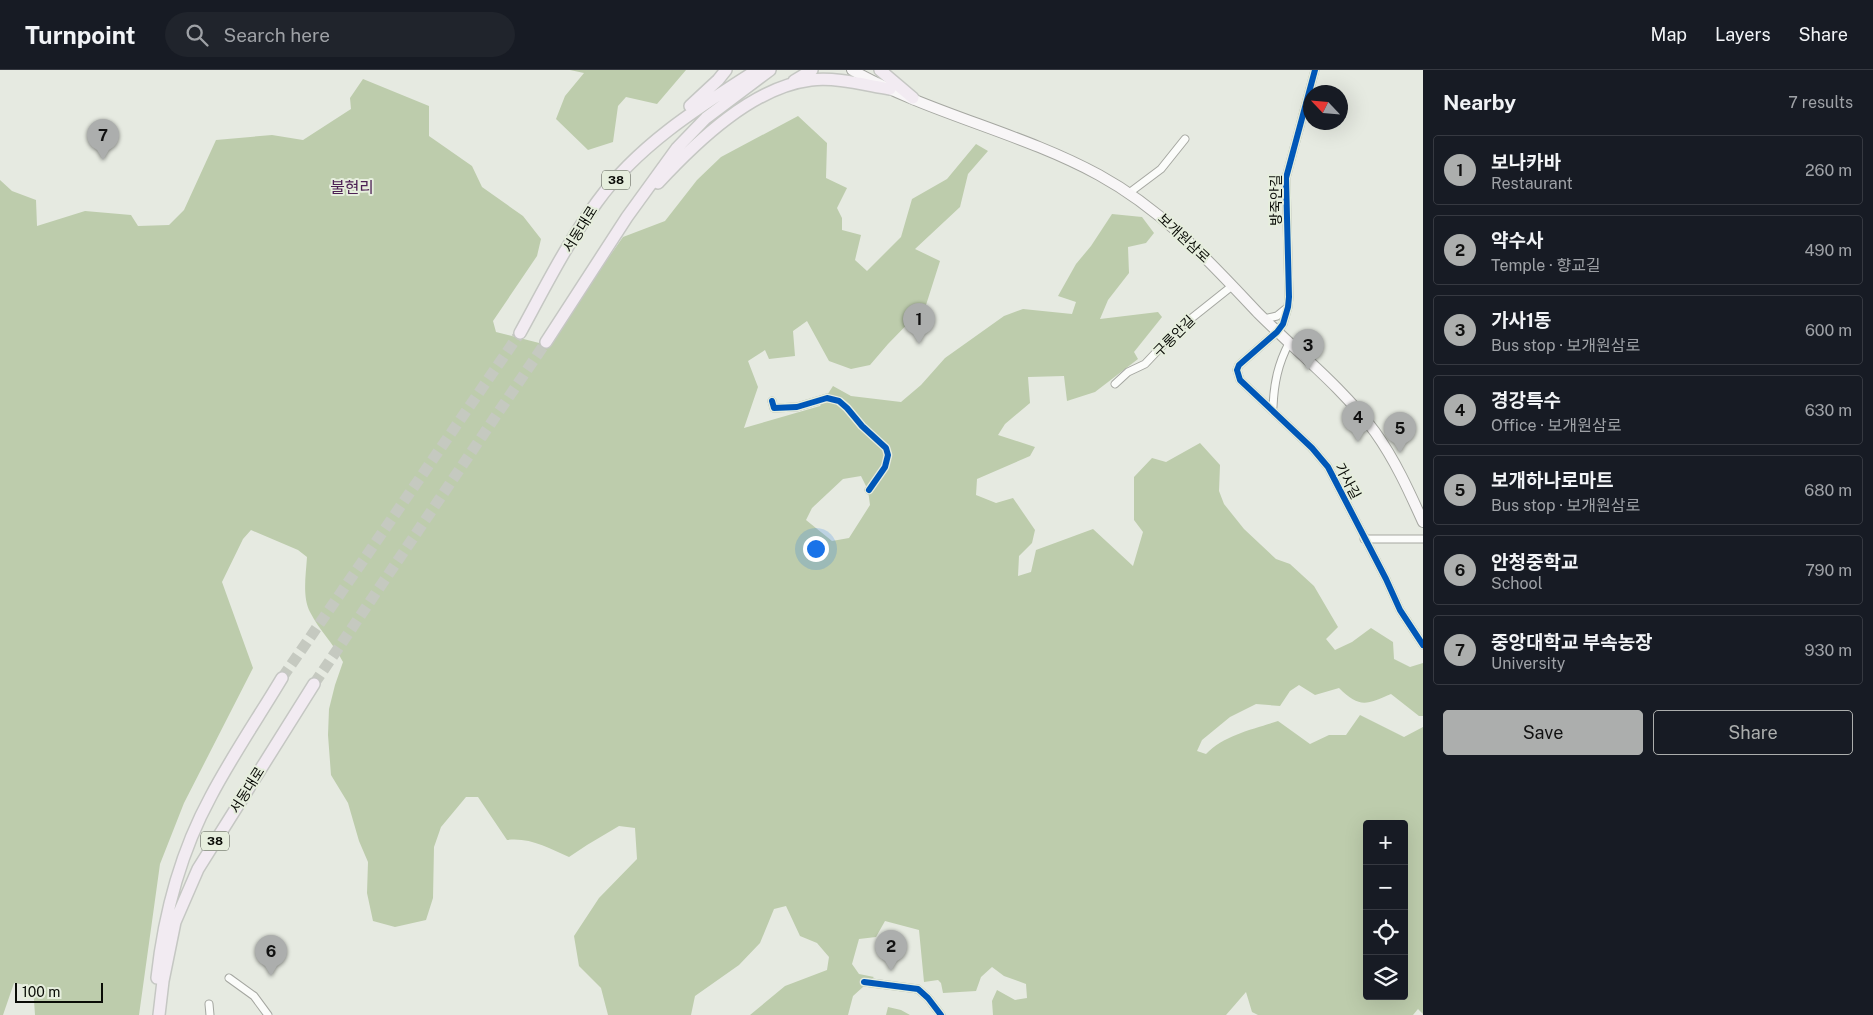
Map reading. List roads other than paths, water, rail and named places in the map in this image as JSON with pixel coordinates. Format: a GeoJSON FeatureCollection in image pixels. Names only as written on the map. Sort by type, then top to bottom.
{"type":"FeatureCollection","features":[{"type":"Feature","properties":{"kind":"highway"},"geometry":{"type":"LineString","coordinates":[[632,162],[660,130],[691,106],[726,70]]}},
{"type":"Feature","properties":{"kind":"highway","name":"서동대로"},"geometry":{"type":"LineString","coordinates":[[520,333],[597,202],[632,162],[699,107],[758,70]]}},
{"type":"Feature","properties":{"kind":"highway","name":"38"},"geometry":{"type":"LineString","coordinates":[[546,342],[627,217],[677,148],[706,118],[770,70]]}},
{"type":"Feature","properties":{"kind":"highway"},"geometry":{"type":"LineString","coordinates":[[627,217],[662,179],[732,115],[812,70]]}},
{"type":"Feature","properties":{"kind":"highway"},"geometry":{"type":"LineString","coordinates":[[880,70],[913,98]]}},
{"type":"Feature","properties":{"kind":"highway"},"geometry":{"type":"LineString","coordinates":[[788,84],[812,80],[835,80],[890,89]]}},
{"type":"Feature","properties":{"kind":"highway","name":"서동대로"},"geometry":{"type":"LineString","coordinates":[[153,1015],[164,925],[174,884],[185,854],[210,796],[282,678]]}},
{"type":"Feature","properties":{"kind":"highway","name":"서동대로"},"geometry":{"type":"LineString","coordinates":[[159,1015],[163,981],[175,922],[198,868],[314,684]]}},
{"type":"Feature","properties":{"kind":"main road","name":"보개원삼로"},"geometry":{"type":"LineString","coordinates":[[852,70],[890,89],[1063,158],[1099,175],[1129,193],[1174,227],[1352,405],[1374,432],[1395,463],[1423,522]]}},
{"type":"Feature","properties":{"kind":"street","name":"방죽안길"},"geometry":{"type":"LineString","coordinates":[[1277,332],[1283,324],[1288,307],[1286,178],[1315,70]]}},
{"type":"Feature","properties":{"kind":"street"},"geometry":{"type":"LineString","coordinates":[[1129,193],[1161,169],[1185,139]]}},
{"type":"Feature","properties":{"kind":"street","name":"구롱안길"},"geometry":{"type":"LineString","coordinates":[[1115,384],[1128,372],[1145,364],[1178,328],[1232,286]]}},
{"type":"Feature","properties":{"kind":"street"},"geometry":{"type":"LineString","coordinates":[[1264,319],[1277,316],[1288,307]]}},
{"type":"Feature","properties":{"kind":"street","name":"가사길"},"geometry":{"type":"LineString","coordinates":[[1277,332],[1239,365],[1238,375],[1240,380],[1312,448],[1328,467],[1403,616],[1423,645]]}},
{"type":"Feature","properties":{"kind":"street"},"geometry":{"type":"LineString","coordinates":[[1273,407],[1277,372],[1289,343]]}},
{"type":"Feature","properties":{"kind":"street"},"geometry":{"type":"LineString","coordinates":[[772,401],[774,408],[797,407],[827,398],[839,401],[847,408],[886,448],[888,455],[885,467],[869,490]]}},
{"type":"Feature","properties":{"kind":"street"},"geometry":{"type":"LineString","coordinates":[[1364,539],[1423,539]]}},
{"type":"Feature","properties":{"kind":"street"},"geometry":{"type":"LineString","coordinates":[[230,978],[254,996],[268,1015]]}},
{"type":"Feature","properties":{"kind":"street"},"geometry":{"type":"LineString","coordinates":[[864,982],[918,989],[928,998],[941,1015]]}},
{"type":"Feature","properties":{"kind":"street"},"geometry":{"type":"LineString","coordinates":[[209,1004],[210,1015]]}},
{"type":"Feature","properties":{"kind":"tunnel"},"geometry":{"type":"LineString","coordinates":[[282,678],[520,333]]}},
{"type":"Feature","properties":{"kind":"tunnel"},"geometry":{"type":"LineString","coordinates":[[314,684],[546,342]]}},
{"type":"Feature","properties":{"kind":"place","name":"중앙대학교 부속농장"},"geometry":{"type":"Point","coordinates":[103,160]}},
{"type":"Feature","properties":{"kind":"place","name":"보나카바"},"geometry":{"type":"Point","coordinates":[919,344]}},
{"type":"Feature","properties":{"kind":"place","name":"가사1동"},"geometry":{"type":"Point","coordinates":[1308,370]}},
{"type":"Feature","properties":{"kind":"place","name":"경강특수"},"geometry":{"type":"Point","coordinates":[1358,442]}},
{"type":"Feature","properties":{"kind":"place","name":"보개하나로마트"},"geometry":{"type":"Point","coordinates":[1400,453]}},
{"type":"Feature","properties":{"kind":"place","name":"약수사"},"geometry":{"type":"Point","coordinates":[891,971]}},
{"type":"Feature","properties":{"kind":"place","name":"안청중학교"},"geometry":{"type":"Point","coordinates":[271,976]}},
{"type":"Feature","properties":{"kind":"district","name":"불현리"},"geometry":{"type":"Point","coordinates":[352,187]}}]}
